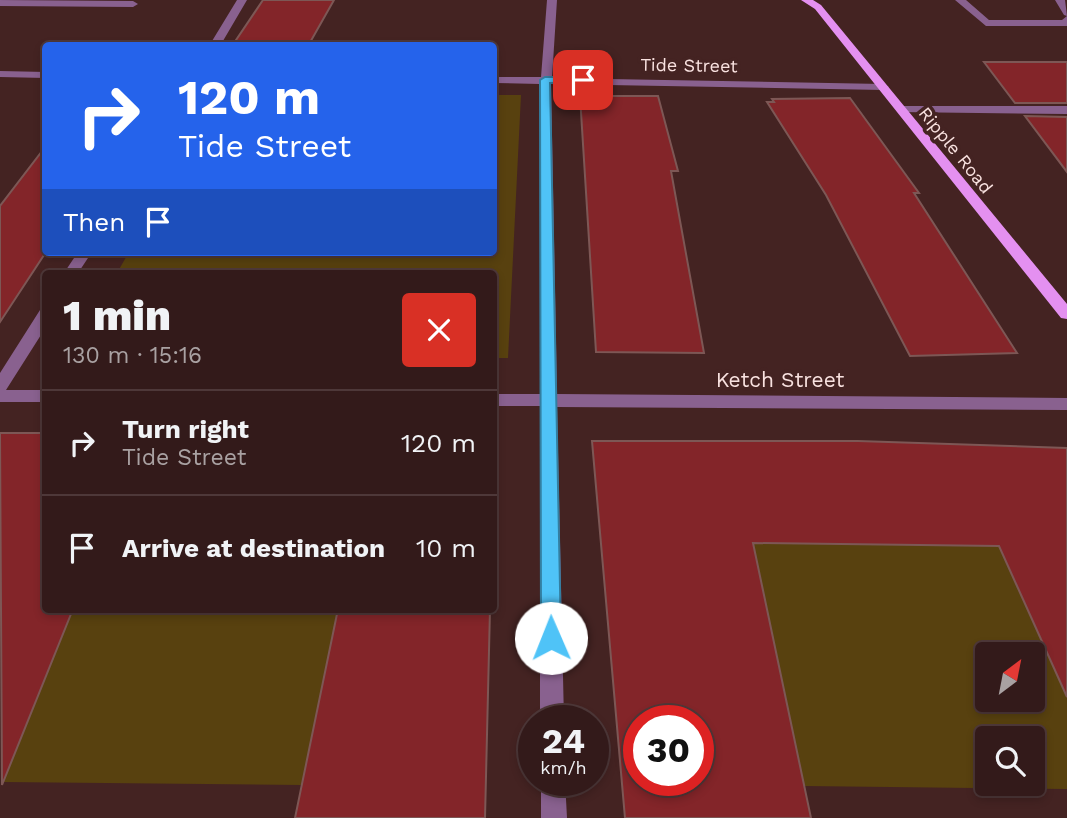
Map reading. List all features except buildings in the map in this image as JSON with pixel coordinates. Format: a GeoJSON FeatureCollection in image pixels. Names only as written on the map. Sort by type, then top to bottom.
{"type":"FeatureCollection","features":[{"type":"Feature","properties":{"kind":"main road"},"geometry":{"type":"LineString","coordinates":[[806,0],[818,4]]}},
{"type":"Feature","properties":{"kind":"main road","name":"Ripple Road"},"geometry":{"type":"LineString","coordinates":[[818,4],[1067,314]]}},
{"type":"Feature","properties":{"kind":"street"},"geometry":{"type":"LineString","coordinates":[[216,42],[242,0]]}},
{"type":"Feature","properties":{"kind":"street"},"geometry":{"type":"LineString","coordinates":[[552,0],[545,80],[552,705]]}},
{"type":"Feature","properties":{"kind":"street"},"geometry":{"type":"LineString","coordinates":[[960,0],[986,23],[1066,23],[1067,19]]}},
{"type":"Feature","properties":{"kind":"street"},"geometry":{"type":"LineString","coordinates":[[1060,0],[1067,13]]}},
{"type":"Feature","properties":{"kind":"street"},"geometry":{"type":"LineString","coordinates":[[0,3],[133,5]]}},
{"type":"Feature","properties":{"kind":"street"},"geometry":{"type":"LineString","coordinates":[[0,74],[42,75]]}},
{"type":"Feature","properties":{"kind":"street","name":"Tide Street"},"geometry":{"type":"LineString","coordinates":[[497,80],[883,87]]}},
{"type":"Feature","properties":{"kind":"street"},"geometry":{"type":"LineString","coordinates":[[902,110],[1067,110]]}},
{"type":"Feature","properties":{"kind":"street"},"geometry":{"type":"LineString","coordinates":[[0,386],[42,320]]}},
{"type":"Feature","properties":{"kind":"street"},"geometry":{"type":"LineString","coordinates":[[0,396],[42,396]]}},
{"type":"Feature","properties":{"kind":"street","name":"Ketch Street"},"geometry":{"type":"LineString","coordinates":[[497,400],[1067,404]]}},
{"type":"Feature","properties":{"kind":"street"},"geometry":{"type":"LineString","coordinates":[[553,796],[554,818]]}},
{"type":"Feature","properties":{"kind":"shaded area"},"geometry":{"type":"Polygon","coordinates":[[[497,95],[521,95],[508,358],[497,358],[497,270],[119,270],[127,256],[497,256],[497,95]]]}},
{"type":"Feature","properties":{"kind":"shaded area"},"geometry":{"type":"Polygon","coordinates":[[[753,543],[999,546],[1042,642],[975,642],[975,712],[1045,712],[1045,648],[1067,697],[1067,789],[1045,789],[1045,726],[975,726],[975,788],[804,786],[753,543]]]}},
{"type":"Feature","properties":{"kind":"shaded area"},"geometry":{"type":"Polygon","coordinates":[[[71,613],[337,613],[302,785],[3,782],[71,613]]]}},
{"type":"Feature","properties":{"kind":"route"},"geometry":{"type":"LineString","coordinates":[[551,638],[545,80],[583,80]]}}]}
